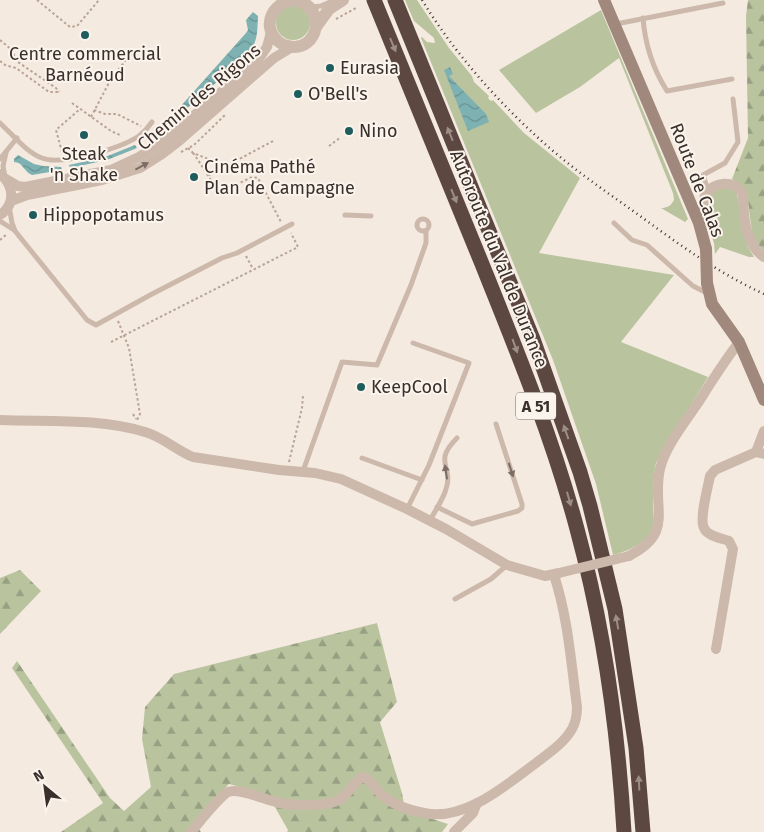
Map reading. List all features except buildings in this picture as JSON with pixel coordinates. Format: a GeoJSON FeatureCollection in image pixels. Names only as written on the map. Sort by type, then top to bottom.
{"type":"FeatureCollection","features":[{"type":"Feature","properties":{"kind":"highway","name":"Autoroute du Val de Durance"},"geometry":{"type":"LineString","coordinates":[[374,0],[510,333],[563,479],[580,538],[603,642],[614,712],[624,832]]}},
{"type":"Feature","properties":{"kind":"highway","name":"Autoroute du Val de Durance"},"geometry":{"type":"LineString","coordinates":[[395,0],[533,338],[580,472],[618,626],[636,748],[643,832]]}},
{"type":"Feature","properties":{"kind":"main road","name":"Route de Calas"},"geometry":{"type":"LineString","coordinates":[[604,0],[699,223],[706,249],[708,289],[718,314],[739,342],[764,400]]}},
{"type":"Feature","properties":{"kind":"street"},"geometry":{"type":"LineString","coordinates":[[322,25],[316,20],[312,3],[299,1],[287,1],[271,15],[270,20],[271,32],[279,42],[292,47],[299,46],[310,40],[322,25],[329,9],[343,0]]}},
{"type":"Feature","properties":{"kind":"street","name":"Chemin des Rigons"},"geometry":{"type":"LineString","coordinates":[[3,176],[18,186],[25,187],[111,170],[139,157],[167,138],[258,60],[267,46],[271,32]]}},
{"type":"Feature","properties":{"kind":"street","name":"Chemin des Rigons"},"geometry":{"type":"LineString","coordinates":[[10,203],[27,195],[102,180],[140,168],[179,141],[270,61],[292,47]]}},
{"type":"Feature","properties":{"kind":"street"},"geometry":{"type":"LineString","coordinates":[[0,215],[10,203],[12,193],[3,176]]}},
{"type":"Feature","properties":{"kind":"street"},"geometry":{"type":"LineString","coordinates":[[699,223],[704,216],[704,200],[708,190],[720,184],[728,183],[741,190],[749,236],[757,253],[764,257]]}},
{"type":"Feature","properties":{"kind":"street"},"geometry":{"type":"LineString","coordinates":[[0,420],[82,421],[113,425],[156,436],[193,457],[286,471],[316,473],[341,479],[407,509],[508,564],[544,576],[629,556],[641,550],[654,537],[658,526],[660,470],[664,458],[683,425],[739,342]]}},
{"type":"Feature","properties":{"kind":"street"},"geometry":{"type":"LineString","coordinates":[[716,649],[733,549],[729,541],[709,534],[704,529],[702,521],[710,476],[715,470],[760,453],[764,431]]}},
{"type":"Feature","properties":{"kind":"street"},"geometry":{"type":"LineString","coordinates":[[191,832],[225,794],[235,790],[294,805],[330,803],[344,796],[363,777],[370,781],[389,801],[425,814],[447,813],[477,803],[501,789],[557,746],[569,734],[576,722],[577,707],[566,616],[556,574]]}},
{"type":"Feature","properties":{"kind":"street"},"geometry":{"type":"LineString","coordinates":[[454,832],[473,813],[477,803]]}},
{"type":"Feature","properties":{"kind":"lane"},"geometry":{"type":"LineString","coordinates":[[312,3],[321,6],[332,0]]}},
{"type":"Feature","properties":{"kind":"lane"},"geometry":{"type":"LineString","coordinates":[[614,24],[724,3]]}},
{"type":"Feature","properties":{"kind":"lane"},"geometry":{"type":"LineString","coordinates":[[643,18],[644,34],[656,74],[667,91],[732,79]]}},
{"type":"Feature","properties":{"kind":"lane"},"geometry":{"type":"LineString","coordinates":[[708,190],[703,175],[725,162],[738,142],[733,100]]}},
{"type":"Feature","properties":{"kind":"lane"},"geometry":{"type":"LineString","coordinates":[[0,124],[32,153],[42,158],[64,160],[103,152],[131,140],[148,129],[152,122]]}},
{"type":"Feature","properties":{"kind":"lane"},"geometry":{"type":"LineString","coordinates":[[0,159],[7,153],[17,138]]}},
{"type":"Feature","properties":{"kind":"lane"},"geometry":{"type":"LineString","coordinates":[[3,176],[3,166],[7,153]]}},
{"type":"Feature","properties":{"kind":"lane"},"geometry":{"type":"LineString","coordinates":[[10,203],[15,231]]}},
{"type":"Feature","properties":{"kind":"lane"},"geometry":{"type":"LineString","coordinates":[[345,215],[371,216]]}},
{"type":"Feature","properties":{"kind":"lane"},"geometry":{"type":"LineString","coordinates":[[0,221],[15,231],[87,320],[96,325],[152,294],[292,224]]}},
{"type":"Feature","properties":{"kind":"lane"},"geometry":{"type":"LineString","coordinates":[[614,223],[632,240],[647,245],[693,286],[708,289]]}},
{"type":"Feature","properties":{"kind":"lane"},"geometry":{"type":"LineString","coordinates":[[302,473],[342,362],[376,364],[411,285],[426,243],[426,231]]}},
{"type":"Feature","properties":{"kind":"lane"},"geometry":{"type":"LineString","coordinates":[[407,509],[429,464],[468,363],[413,343]]}},
{"type":"Feature","properties":{"kind":"lane"},"geometry":{"type":"LineString","coordinates":[[437,507],[472,524],[518,511],[522,508],[496,424]]}},
{"type":"Feature","properties":{"kind":"lane"},"geometry":{"type":"LineString","coordinates":[[430,521],[448,483],[445,454],[447,448],[457,438]]}},
{"type":"Feature","properties":{"kind":"lane"},"geometry":{"type":"LineString","coordinates":[[362,458],[422,480]]}},
{"type":"Feature","properties":{"kind":"lane"},"geometry":{"type":"LineString","coordinates":[[455,599],[491,579],[508,564]]}},
{"type":"Feature","properties":{"kind":"path"},"geometry":{"type":"LineString","coordinates":[[37,0],[70,27],[77,26],[99,0]]}},
{"type":"Feature","properties":{"kind":"path"},"geometry":{"type":"LineString","coordinates":[[322,25],[356,8]]}},
{"type":"Feature","properties":{"kind":"path"},"geometry":{"type":"LineString","coordinates":[[0,40],[13,51],[15,60],[12,67]]}},
{"type":"Feature","properties":{"kind":"path"},"geometry":{"type":"LineString","coordinates":[[91,116],[111,79],[130,55],[134,55],[139,60]]}},
{"type":"Feature","properties":{"kind":"path"},"geometry":{"type":"LineString","coordinates":[[0,61],[49,92],[59,92],[15,60]]}},
{"type":"Feature","properties":{"kind":"path"},"geometry":{"type":"LineString","coordinates":[[72,103],[111,131],[131,140]]}},
{"type":"Feature","properties":{"kind":"path"},"geometry":{"type":"LineString","coordinates":[[63,156],[56,130],[80,108]]}},
{"type":"Feature","properties":{"kind":"path"},"geometry":{"type":"LineString","coordinates":[[94,110],[105,114],[117,114],[148,129]]}},
{"type":"Feature","properties":{"kind":"path"},"geometry":{"type":"LineString","coordinates":[[329,146],[341,137]]}},
{"type":"Feature","properties":{"kind":"path"},"geometry":{"type":"LineString","coordinates":[[209,175],[275,140]]}},
{"type":"Feature","properties":{"kind":"path"},"geometry":{"type":"LineString","coordinates":[[188,148],[193,153],[211,160]]}},
{"type":"Feature","properties":{"kind":"path"},"geometry":{"type":"LineString","coordinates":[[0,240],[6,235]]}},
{"type":"Feature","properties":{"kind":"path"},"geometry":{"type":"LineString","coordinates":[[248,260],[253,270]]}},
{"type":"Feature","properties":{"kind":"path"},"geometry":{"type":"LineString","coordinates":[[116,318],[129,348],[140,414],[137,420],[133,414]]}},
{"type":"Feature","properties":{"kind":"path"},"geometry":{"type":"LineString","coordinates":[[286,471],[302,408],[303,395]]}},
{"type":"Feature","properties":{"kind":"green space"},"geometry":{"type":"Polygon","coordinates":[[[405,0],[417,0],[449,48],[472,76],[474,82],[489,96],[488,98],[491,101],[493,100],[524,133],[580,178],[539,253],[674,275],[621,342],[708,377],[656,463],[653,490],[654,521],[651,532],[643,542],[625,551],[613,555],[596,484],[553,360],[421,38],[427,42],[435,43],[434,38],[414,21],[405,0]]]}},
{"type":"Feature","properties":{"kind":"green space"},"geometry":{"type":"Polygon","coordinates":[[[748,0],[764,0],[764,251],[753,239],[747,195],[742,186],[732,179],[748,138],[746,16],[748,0]]]}},
{"type":"Feature","properties":{"kind":"green space"},"geometry":{"type":"Polygon","coordinates":[[[293,6],[300,7],[305,11],[309,16],[309,30],[305,35],[300,39],[293,40],[286,39],[281,35],[277,30],[276,23],[277,16],[281,11],[286,7],[293,6]]]}},
{"type":"Feature","properties":{"kind":"green space"},"geometry":{"type":"Polygon","coordinates":[[[601,10],[688,219],[685,222],[661,208],[672,204],[674,200],[673,193],[619,58],[580,87],[536,113],[499,70],[601,10]]]}},
{"type":"Feature","properties":{"kind":"green space"},"geometry":{"type":"Polygon","coordinates":[[[718,187],[732,188],[737,194],[748,247],[754,257],[720,247],[715,254],[714,243],[705,218],[708,198],[718,187]]]}},
{"type":"Feature","properties":{"kind":"green space"},"geometry":{"type":"Polygon","coordinates":[[[20,570],[41,591],[0,634],[0,578],[20,570]]]}},
{"type":"Feature","properties":{"kind":"green space"},"geometry":{"type":"Polygon","coordinates":[[[377,623],[397,702],[380,722],[402,793],[405,810],[448,824],[442,832],[287,832],[288,830],[268,795],[229,784],[193,822],[201,832],[61,832],[103,803],[12,668],[17,661],[110,798],[124,811],[151,787],[142,739],[145,707],[174,674],[377,623]]]}},
{"type":"Feature","properties":{"kind":"water"},"geometry":{"type":"Polygon","coordinates":[[[253,12],[258,16],[257,34],[249,53],[167,126],[163,126],[246,33],[248,30],[246,20],[253,12]]]}},
{"type":"Feature","properties":{"kind":"water"},"geometry":{"type":"Polygon","coordinates":[[[450,67],[453,74],[449,76],[486,114],[489,122],[468,131],[444,70],[450,67]]]}},
{"type":"Feature","properties":{"kind":"water"},"geometry":{"type":"Polygon","coordinates":[[[135,145],[137,148],[107,160],[70,168],[69,165],[105,157],[135,145]]]}},
{"type":"Feature","properties":{"kind":"water"},"geometry":{"type":"Polygon","coordinates":[[[18,155],[34,164],[61,167],[62,170],[32,175],[17,162],[14,162],[18,155]]]}},
{"type":"Feature","properties":{"kind":"railway"},"geometry":{"type":"LineString","coordinates":[[422,0],[478,76],[528,128],[556,153],[589,180],[682,246],[730,277],[764,294]]}},
{"type":"Feature","properties":{"kind":"place","name":"Centre commercial Barnéoud"},"geometry":{"type":"Point","coordinates":[85,35]}},
{"type":"Feature","properties":{"kind":"place","name":"Eurasia"},"geometry":{"type":"Point","coordinates":[330,68]}},
{"type":"Feature","properties":{"kind":"place","name":"O'Bell's"},"geometry":{"type":"Point","coordinates":[298,94]}},
{"type":"Feature","properties":{"kind":"place","name":"Nino"},"geometry":{"type":"Point","coordinates":[349,131]}},
{"type":"Feature","properties":{"kind":"place","name":"Steak 'n Shake"},"geometry":{"type":"Point","coordinates":[84,135]}},
{"type":"Feature","properties":{"kind":"place","name":"Cinéma Pathé Plan de Campagne"},"geometry":{"type":"Point","coordinates":[194,177]}},
{"type":"Feature","properties":{"kind":"place","name":"Hippopotamus"},"geometry":{"type":"Point","coordinates":[33,215]}},
{"type":"Feature","properties":{"kind":"place","name":"KeepCool"},"geometry":{"type":"Point","coordinates":[361,387]}}]}
